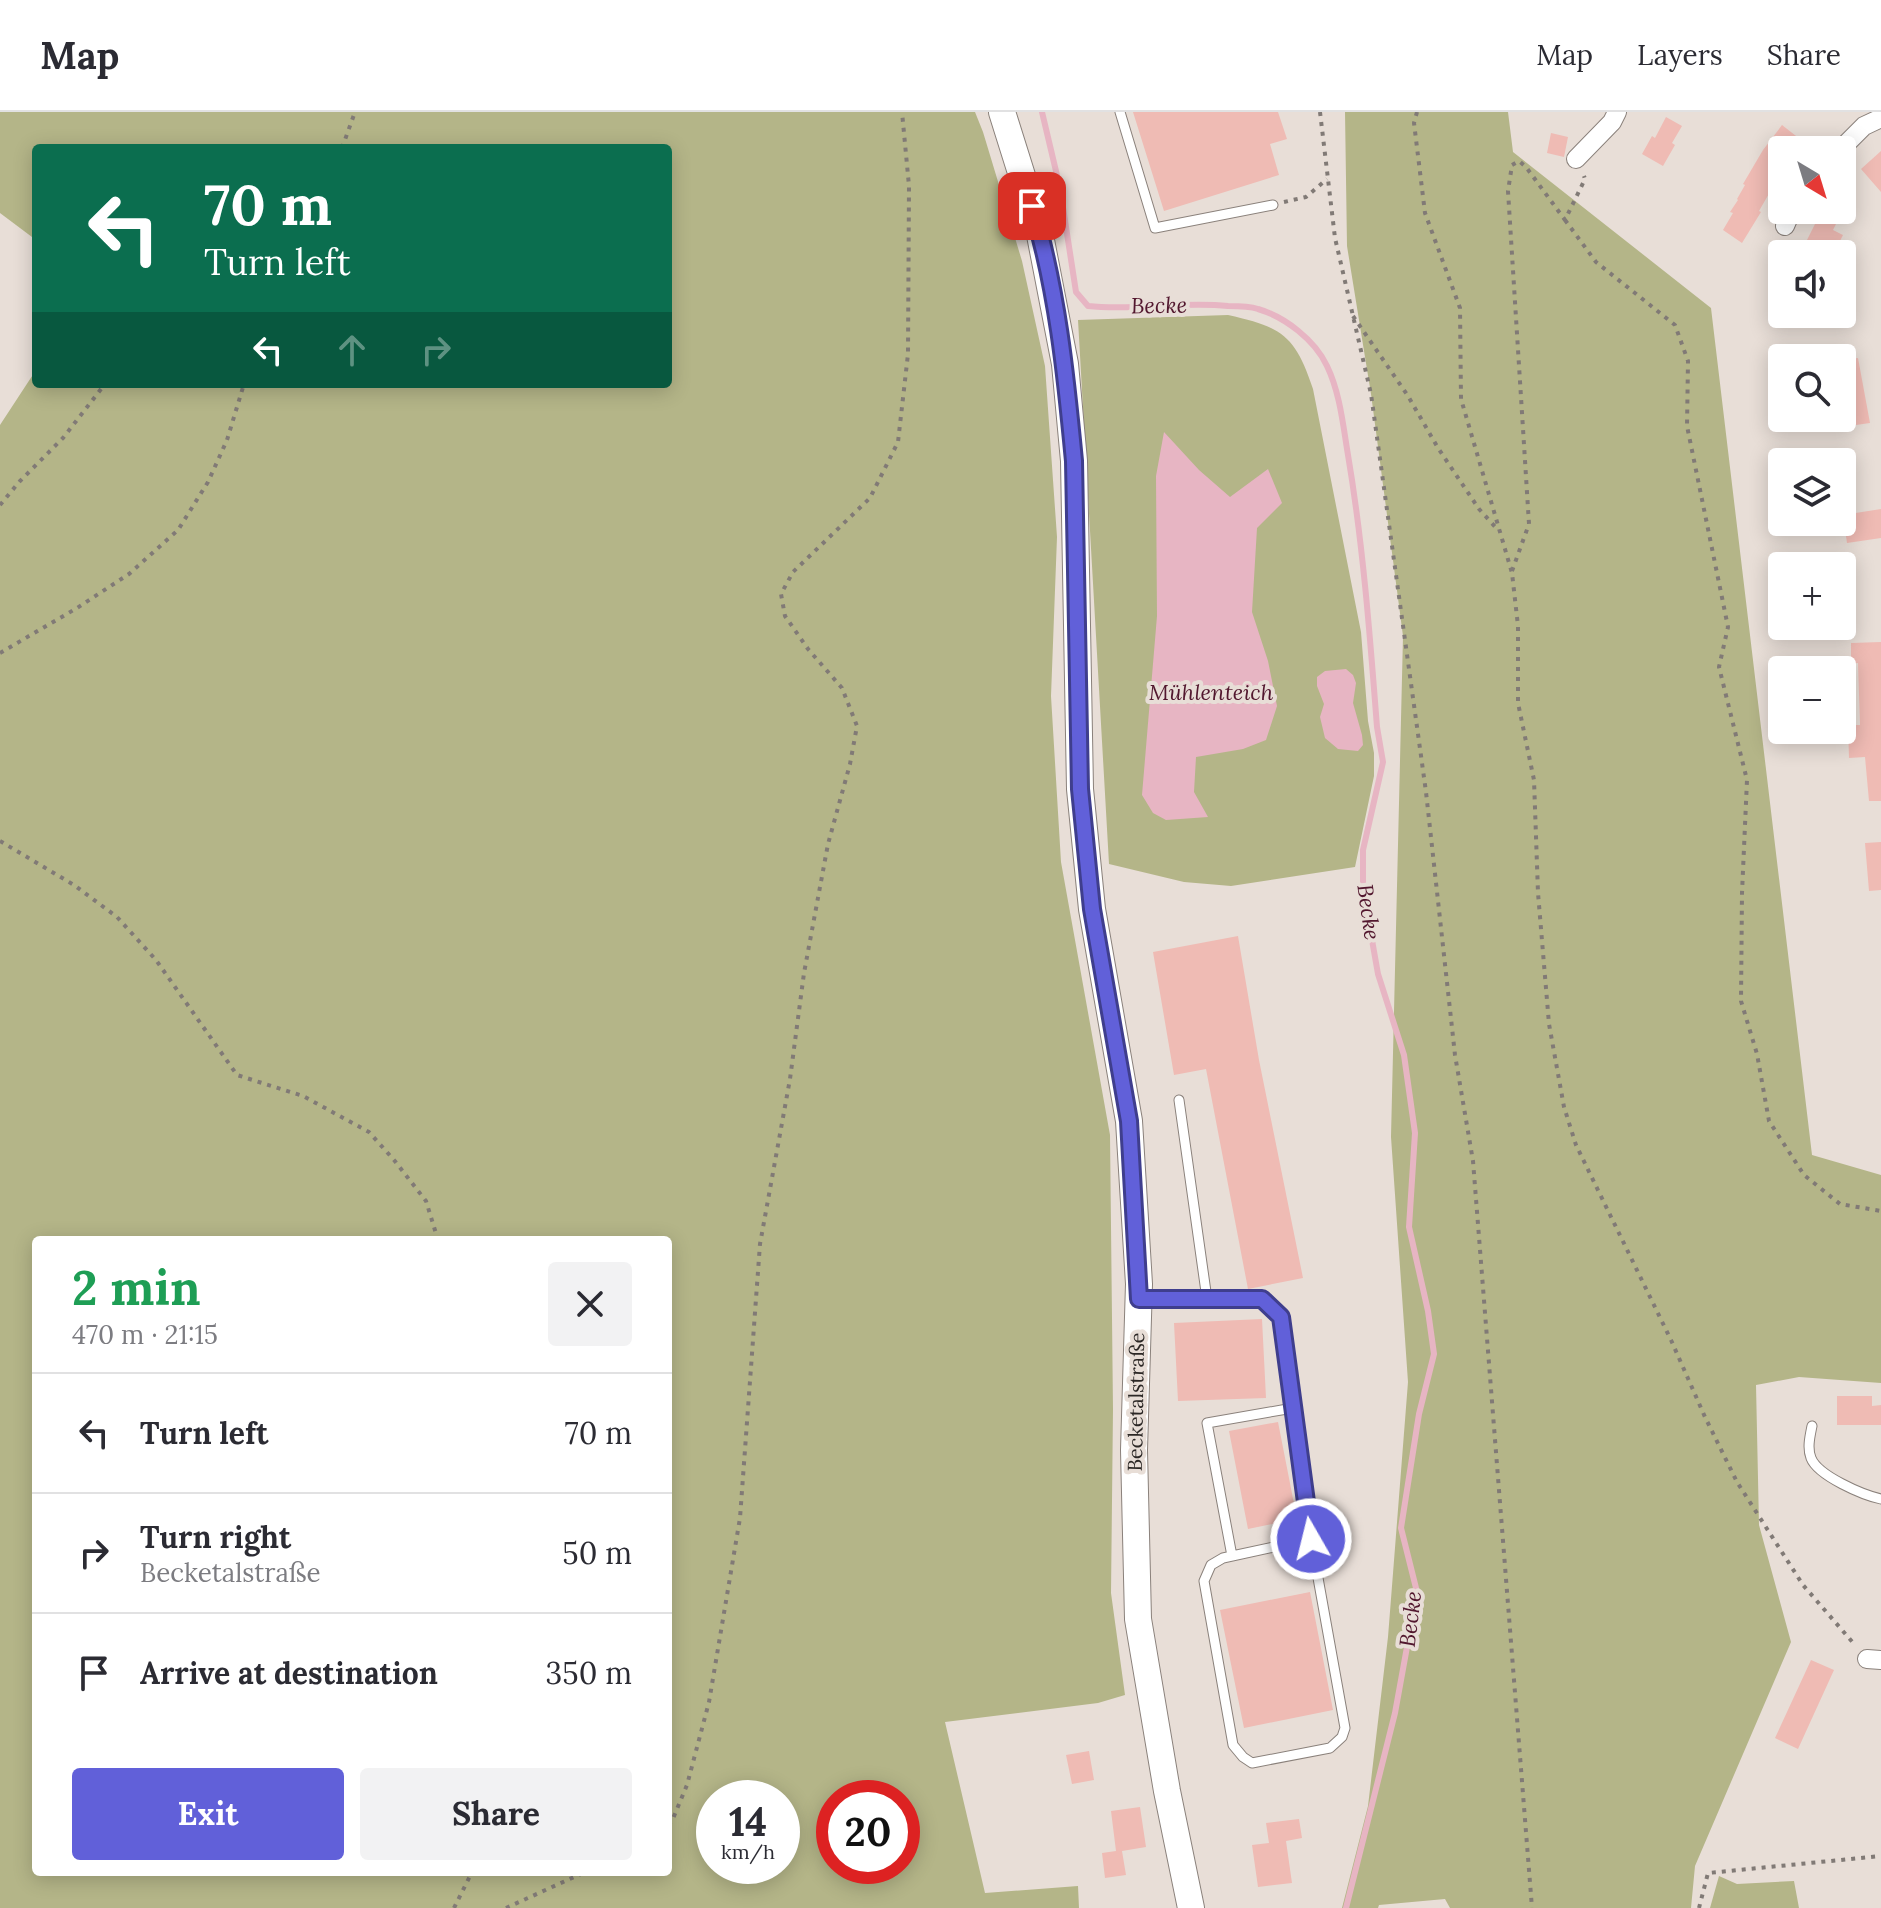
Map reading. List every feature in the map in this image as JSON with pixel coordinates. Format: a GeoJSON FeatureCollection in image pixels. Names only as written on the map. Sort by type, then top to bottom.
{"type":"FeatureCollection","features":[{"type":"Feature","properties":{"kind":"main road","name":"Becketalstraße"},"geometry":{"type":"LineString","coordinates":[[1002,112],[1039,230],[1065,364],[1074,461],[1080,789],[1092,909],[1129,1121],[1139,1299],[1134,1450],[1138,1619],[1167,1791],[1191,1908]]}},
{"type":"Feature","properties":{"kind":"street"},"geometry":{"type":"LineString","coordinates":[[1576,159],[1612,122],[1617,112]]}},
{"type":"Feature","properties":{"kind":"street"},"geometry":{"type":"LineString","coordinates":[[1854,136],[1864,126],[1881,118]]}},
{"type":"Feature","properties":{"kind":"lane"},"geometry":{"type":"LineString","coordinates":[[1120,112],[1155,228],[1273,205]]}},
{"type":"Feature","properties":{"kind":"lane"},"geometry":{"type":"LineString","coordinates":[[1179,1100],[1207,1299]]}},
{"type":"Feature","properties":{"kind":"lane"},"geometry":{"type":"LineString","coordinates":[[1139,1299],[1262,1299],[1281,1317],[1311,1539],[1345,1728],[1342,1737],[1330,1748],[1252,1763],[1233,1745],[1204,1581],[1211,1565],[1223,1558],[1311,1539]]}},
{"type":"Feature","properties":{"kind":"lane"},"geometry":{"type":"LineString","coordinates":[[1232,1556],[1207,1423],[1293,1408]]}},
{"type":"Feature","properties":{"kind":"lane"},"geometry":{"type":"LineString","coordinates":[[1812,1426],[1809,1442],[1811,1459],[1824,1473],[1850,1489],[1881,1499]]}},
{"type":"Feature","properties":{"kind":"path"},"geometry":{"type":"LineString","coordinates":[[343,144],[355,112]]}},
{"type":"Feature","properties":{"kind":"path"},"geometry":{"type":"LineString","coordinates":[[672,1821],[687,1785],[709,1702],[717,1656],[740,1518],[760,1244],[828,844],[857,726],[842,688],[808,649],[785,616],[781,594],[793,572],[870,498],[898,442],[908,354],[909,186],[902,112]]}},
{"type":"Feature","properties":{"kind":"path"},"geometry":{"type":"LineString","coordinates":[[1320,112],[1335,238],[1371,394],[1426,792],[1455,1055],[1473,1161],[1532,1908]]}},
{"type":"Feature","properties":{"kind":"path"},"geometry":{"type":"LineString","coordinates":[[1417,112],[1414,123],[1425,213],[1460,308],[1461,399],[1512,573],[1518,626],[1518,703],[1534,780],[1538,893],[1549,1024],[1564,1107],[1576,1145],[1737,1482],[1803,1585],[1874,1660]]}},
{"type":"Feature","properties":{"kind":"path"},"geometry":{"type":"LineString","coordinates":[[1565,220],[1585,179],[1576,159]]}},
{"type":"Feature","properties":{"kind":"path"},"geometry":{"type":"LineString","coordinates":[[1512,573],[1529,524],[1508,191],[1512,165],[1519,161],[1596,262],[1675,325],[1688,361],[1687,426],[1728,627],[1719,667],[1747,780],[1741,1001],[1757,1054],[1769,1121],[1804,1175],[1840,1204],[1881,1211]]}},
{"type":"Feature","properties":{"kind":"path"},"geometry":{"type":"LineString","coordinates":[[1273,205],[1304,198],[1327,179]]}},
{"type":"Feature","properties":{"kind":"path"},"geometry":{"type":"LineString","coordinates":[[1351,314],[1408,396],[1479,509],[1500,531]]}},
{"type":"Feature","properties":{"kind":"path"},"geometry":{"type":"LineString","coordinates":[[0,505],[63,438],[102,388]]}},
{"type":"Feature","properties":{"kind":"path"},"geometry":{"type":"LineString","coordinates":[[0,653],[129,574],[178,530],[208,482],[227,440],[243,388]]}},
{"type":"Feature","properties":{"kind":"path"},"geometry":{"type":"LineString","coordinates":[[0,841],[74,885],[117,917],[156,960],[237,1075],[303,1096],[369,1132],[426,1201],[437,1236]]}},
{"type":"Feature","properties":{"kind":"path"},"geometry":{"type":"LineString","coordinates":[[1699,1908],[1708,1873],[1881,1856]]}},
{"type":"Feature","properties":{"kind":"path"},"geometry":{"type":"LineString","coordinates":[[454,1908],[470,1876]]}},
{"type":"Feature","properties":{"kind":"path"},"geometry":{"type":"LineString","coordinates":[[506,1908],[576,1876]]}},
{"type":"Feature","properties":{"kind":"green space"},"geometry":{"type":"Polygon","coordinates":[[[0,112],[975,112],[1022,261],[1045,366],[1057,537],[1051,696],[1061,862],[1110,1135],[1113,1409],[1111,1593],[1125,1695],[1098,1703],[945,1722],[985,1893],[1078,1886],[1079,1908],[0,1908],[0,425],[32,376],[32,388],[672,388],[672,144],[32,144],[32,237],[0,213],[0,112]]]}},
{"type":"Feature","properties":{"kind":"green space"},"geometry":{"type":"Polygon","coordinates":[[[1345,112],[1508,112],[1513,152],[1711,308],[1812,1155],[1881,1175],[1881,1383],[1799,1377],[1756,1385],[1759,1525],[1791,1642],[1695,1866],[1691,1908],[1450,1908],[1445,1899],[1379,1905],[1378,1908],[1342,1908],[1368,1806],[1388,1637],[1408,1382],[1391,1137],[1403,636],[1371,394],[1347,246],[1345,112]]]}},
{"type":"Feature","properties":{"kind":"green space"},"geometry":{"type":"Polygon","coordinates":[[[1228,315],[1262,324],[1284,336],[1300,356],[1313,389],[1361,632],[1368,721],[1374,753],[1374,776],[1355,867],[1231,886],[1184,882],[1109,864],[1078,320],[1228,315]]]}},
{"type":"Feature","properties":{"kind":"green space"},"geometry":{"type":"Polygon","coordinates":[[[1719,1876],[1737,1884],[1794,1881],[1799,1908],[1710,1908],[1719,1876]]]}},
{"type":"Feature","properties":{"kind":"water","name":"Mühlenteich"},"geometry":{"type":"Polygon","coordinates":[[[1164,432],[1199,470],[1230,497],[1268,469],[1282,503],[1257,528],[1252,612],[1268,661],[1277,706],[1266,740],[1243,749],[1196,757],[1194,792],[1208,817],[1166,820],[1153,813],[1142,795],[1157,616],[1156,476],[1164,432]]]}},
{"type":"Feature","properties":{"kind":"water"},"geometry":{"type":"Polygon","coordinates":[[[1346,669],[1356,683],[1353,703],[1363,745],[1358,751],[1338,749],[1325,738],[1320,717],[1324,704],[1317,677],[1325,671],[1346,669]]]}},
{"type":"Feature","properties":{"kind":"building"},"geometry":{"type":"Polygon","coordinates":[[[1133,112],[1278,112],[1287,139],[1270,144],[1279,175],[1164,211],[1133,112]]]}},
{"type":"Feature","properties":{"kind":"building"},"geometry":{"type":"Polygon","coordinates":[[[1666,117],[1682,126],[1663,166],[1642,154],[1666,117]]]}},
{"type":"Feature","properties":{"kind":"building"},"geometry":{"type":"Polygon","coordinates":[[[1782,125],[1796,136],[1774,136],[1782,125]]]}},
{"type":"Feature","properties":{"kind":"building"},"geometry":{"type":"Polygon","coordinates":[[[1551,133],[1568,137],[1564,157],[1547,153],[1551,133]]]}},
{"type":"Feature","properties":{"kind":"building"},"geometry":{"type":"Polygon","coordinates":[[[1768,143],[1768,195],[1742,243],[1723,230],[1743,184],[1768,143]]]}},
{"type":"Feature","properties":{"kind":"building"},"geometry":{"type":"Polygon","coordinates":[[[1881,151],[1881,192],[1861,169],[1881,151]]]}},
{"type":"Feature","properties":{"kind":"building"},"geometry":{"type":"Polygon","coordinates":[[[1815,224],[1836,224],[1833,230],[1843,235],[1840,240],[1807,240],[1815,224]]]}},
{"type":"Feature","properties":{"kind":"building"},"geometry":{"type":"Polygon","coordinates":[[[1856,358],[1870,423],[1856,425],[1856,358]]]}},
{"type":"Feature","properties":{"kind":"building"},"geometry":{"type":"Polygon","coordinates":[[[1881,509],[1881,538],[1847,543],[1846,536],[1856,536],[1856,513],[1881,509]]]}},
{"type":"Feature","properties":{"kind":"building"},"geometry":{"type":"Polygon","coordinates":[[[1881,642],[1881,801],[1869,801],[1865,757],[1849,758],[1849,744],[1856,744],[1856,725],[1860,725],[1858,663],[1856,656],[1851,656],[1851,643],[1881,642]]]}},
{"type":"Feature","properties":{"kind":"building"},"geometry":{"type":"Polygon","coordinates":[[[1881,842],[1881,890],[1869,891],[1865,843],[1881,842]]]}},
{"type":"Feature","properties":{"kind":"building"},"geometry":{"type":"Polygon","coordinates":[[[1238,936],[1259,1060],[1303,1278],[1248,1289],[1206,1069],[1174,1075],[1153,952],[1238,936]]]}},
{"type":"Feature","properties":{"kind":"building"},"geometry":{"type":"Polygon","coordinates":[[[1262,1319],[1266,1398],[1178,1401],[1174,1323],[1262,1319]]]}},
{"type":"Feature","properties":{"kind":"building"},"geometry":{"type":"Polygon","coordinates":[[[1837,1396],[1872,1396],[1872,1406],[1881,1405],[1881,1425],[1837,1425],[1837,1396]]]}},
{"type":"Feature","properties":{"kind":"building"},"geometry":{"type":"Polygon","coordinates":[[[1278,1422],[1297,1519],[1248,1529],[1229,1431],[1278,1422]]]}},
{"type":"Feature","properties":{"kind":"building"},"geometry":{"type":"Polygon","coordinates":[[[1310,1592],[1333,1710],[1244,1728],[1220,1610],[1310,1592]]]}},
{"type":"Feature","properties":{"kind":"building"},"geometry":{"type":"Polygon","coordinates":[[[1811,1660],[1834,1670],[1798,1749],[1775,1738],[1811,1660]]]}},
{"type":"Feature","properties":{"kind":"building"},"geometry":{"type":"Polygon","coordinates":[[[1089,1751],[1094,1780],[1072,1784],[1066,1755],[1089,1751]]]}},
{"type":"Feature","properties":{"kind":"building"},"geometry":{"type":"Polygon","coordinates":[[[1140,1807],[1146,1847],[1122,1851],[1126,1875],[1105,1878],[1102,1853],[1116,1851],[1111,1811],[1140,1807]]]}},
{"type":"Feature","properties":{"kind":"building"},"geometry":{"type":"Polygon","coordinates":[[[1299,1819],[1302,1838],[1286,1841],[1292,1883],[1258,1887],[1252,1845],[1269,1843],[1266,1823],[1299,1819]]]}},
{"type":"Feature","properties":{"kind":"waterway","name":"Becke"},"geometry":{"type":"LineString","coordinates":[[1042,112],[1060,188],[1076,292],[1088,306],[1210,305],[1247,307],[1268,313],[1298,331],[1322,356],[1335,387],[1343,421],[1362,556],[1377,727],[1383,762],[1363,850],[1363,889],[1378,974],[1404,1055],[1415,1133],[1409,1227],[1428,1311],[1434,1354],[1419,1414],[1401,1528],[1417,1592],[1395,1713],[1346,1908]]}},
{"type":"Feature","properties":{"kind":"route"},"geometry":{"type":"LineString","coordinates":[[1032,206],[1065,364],[1074,461],[1080,789],[1092,909],[1129,1121],[1139,1299],[1262,1299],[1281,1317],[1311,1539]]}}]}
